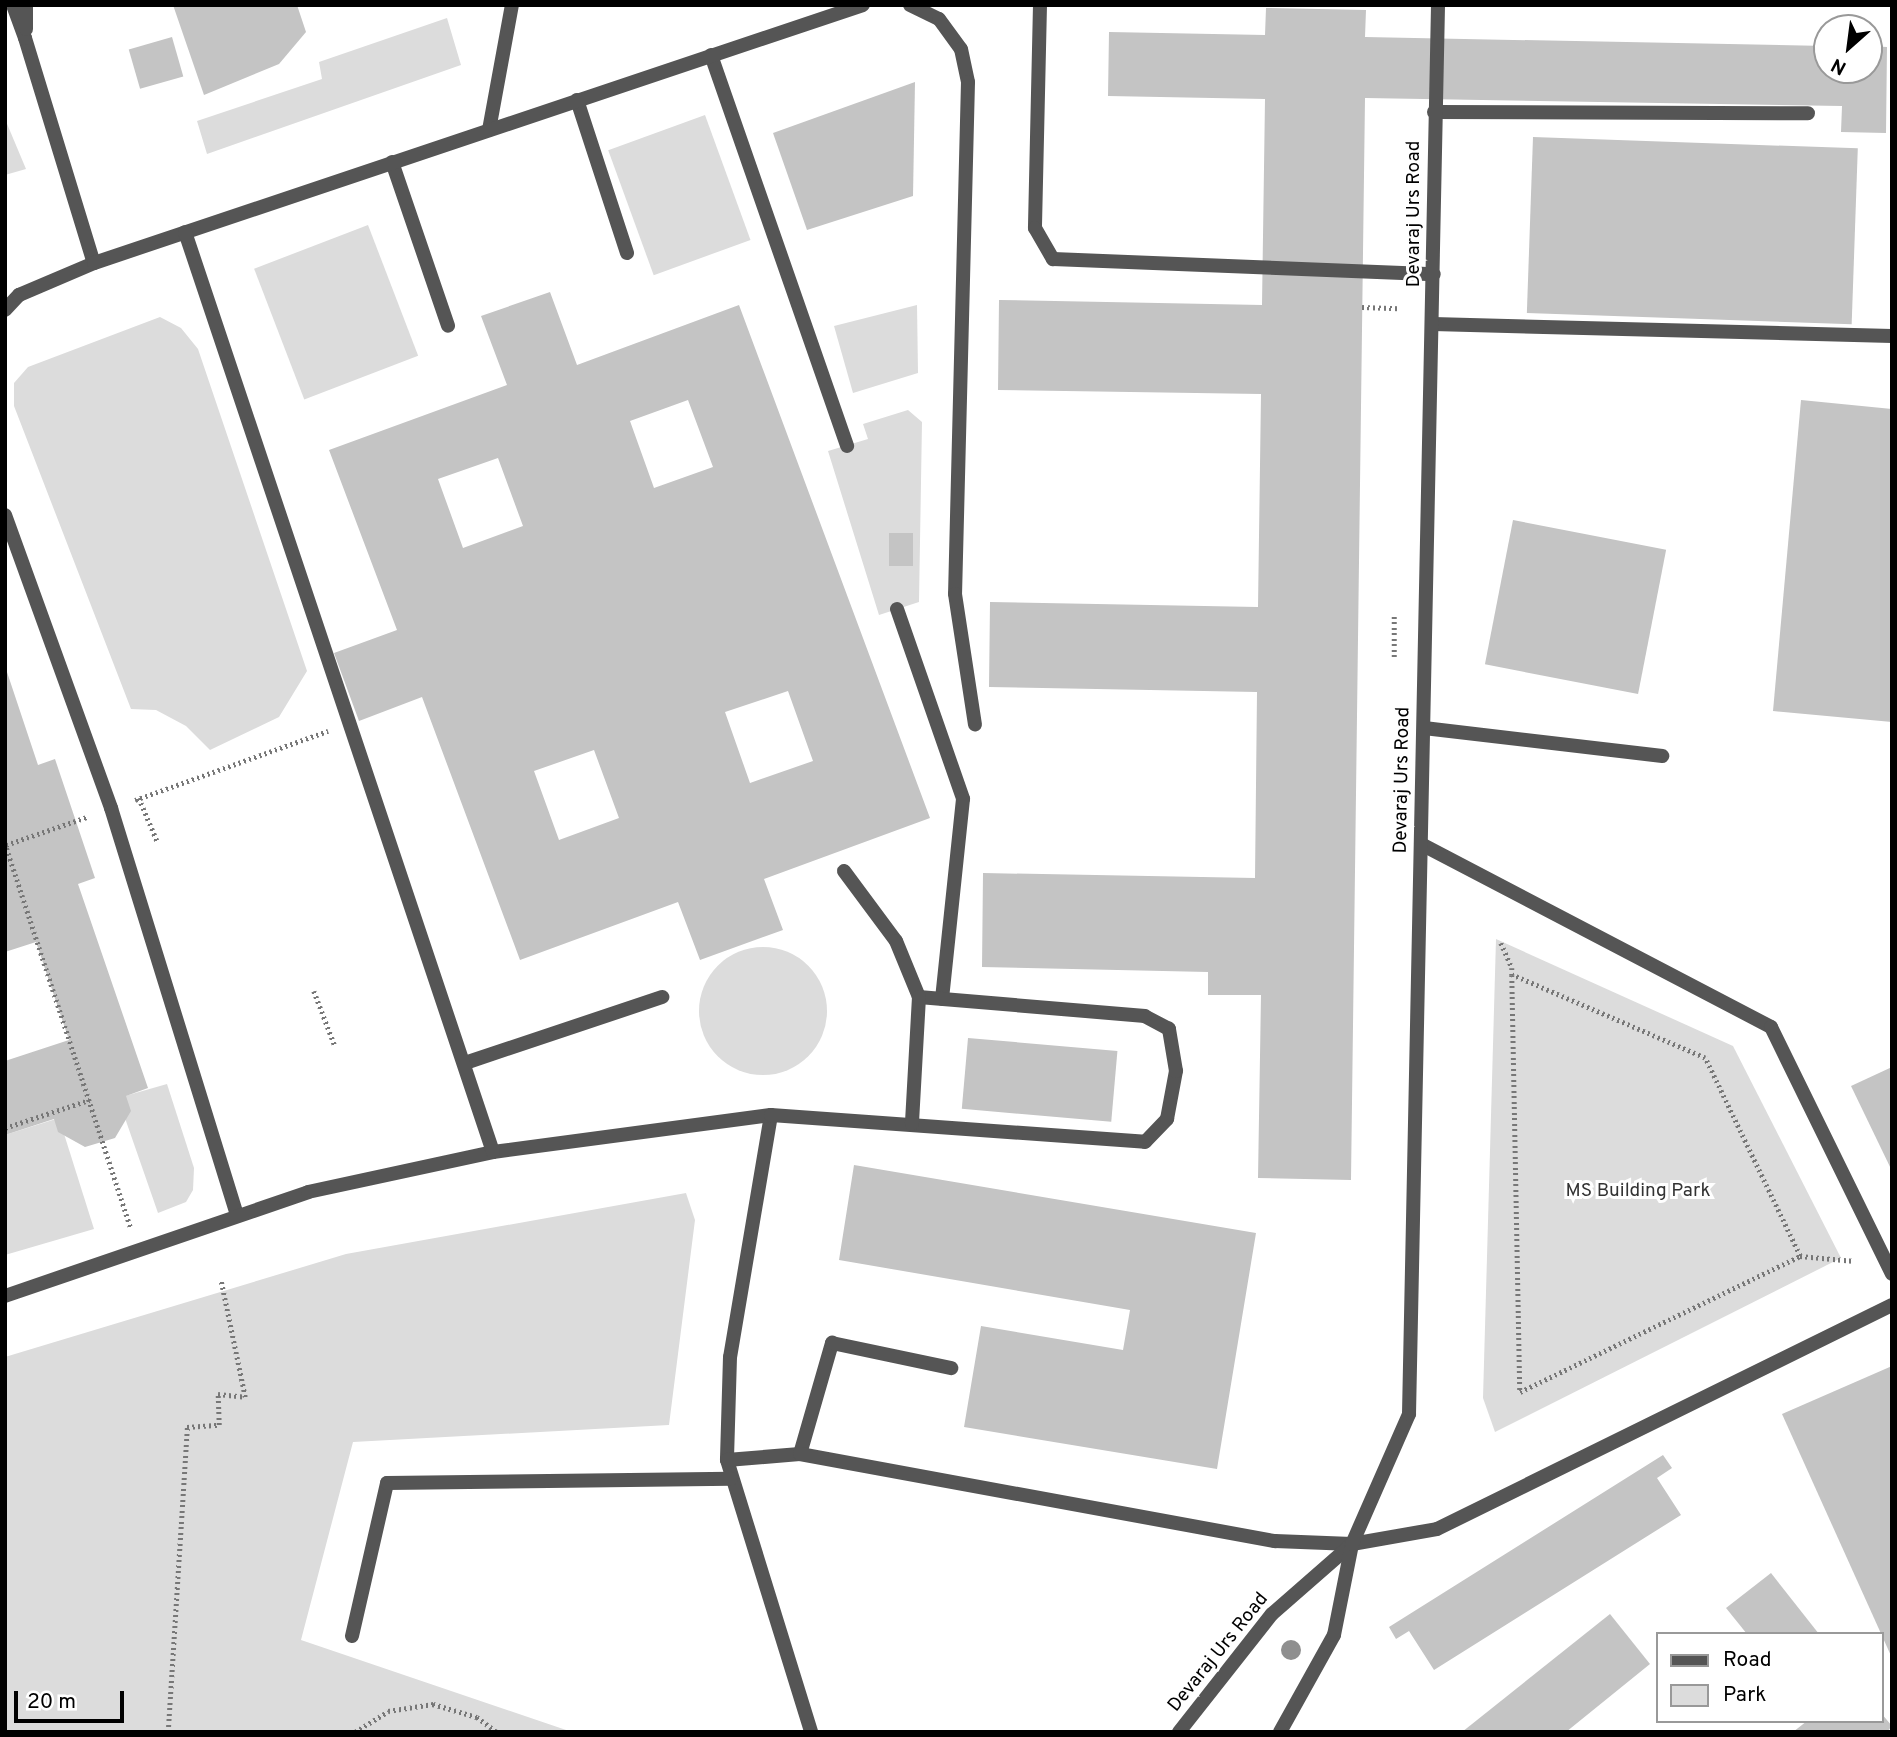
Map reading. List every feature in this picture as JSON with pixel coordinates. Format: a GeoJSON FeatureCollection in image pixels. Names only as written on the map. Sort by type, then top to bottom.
{"type":"FeatureCollection","features":[{"type":"Feature","properties":{"kind":"street"},"geometry":{"type":"LineString","coordinates":[[13,5],[94,263]]}},
{"type":"Feature","properties":{"kind":"street"},"geometry":{"type":"LineString","coordinates":[[25,38],[26,5]]}},
{"type":"Feature","properties":{"kind":"street"},"geometry":{"type":"LineString","coordinates":[[489,130],[512,5]]}},
{"type":"Feature","properties":{"kind":"street"},"geometry":{"type":"LineString","coordinates":[[5,310],[19,295],[94,263],[863,5]]}},
{"type":"Feature","properties":{"kind":"street"},"geometry":{"type":"LineString","coordinates":[[910,5],[939,19],[961,50],[968,82],[955,594],[975,724]]}},
{"type":"Feature","properties":{"kind":"street"},"geometry":{"type":"LineString","coordinates":[[1040,5],[1035,228],[1053,259],[1434,274]]}},
{"type":"Feature","properties":{"kind":"street","name":"Devaraj Urs Road"},"geometry":{"type":"LineString","coordinates":[[1280,1732],[1335,1635],[1352,1544],[1409,1414],[1438,5]]}},
{"type":"Feature","properties":{"kind":"street"},"geometry":{"type":"LineString","coordinates":[[711,55],[847,446]]}},
{"type":"Feature","properties":{"kind":"street"},"geometry":{"type":"LineString","coordinates":[[577,100],[627,253]]}},
{"type":"Feature","properties":{"kind":"street"},"geometry":{"type":"LineString","coordinates":[[1434,112],[1808,113]]}},
{"type":"Feature","properties":{"kind":"street"},"geometry":{"type":"LineString","coordinates":[[392,162],[449,326]]}},
{"type":"Feature","properties":{"kind":"street"},"geometry":{"type":"LineString","coordinates":[[185,232],[468,1062],[493,1152]]}},
{"type":"Feature","properties":{"kind":"street"},"geometry":{"type":"LineString","coordinates":[[1433,324],[1892,336]]}},
{"type":"Feature","properties":{"kind":"street"},"geometry":{"type":"LineString","coordinates":[[5,515],[111,808],[237,1214]]}},
{"type":"Feature","properties":{"kind":"street"},"geometry":{"type":"LineString","coordinates":[[897,609],[963,799],[942,999]]}},
{"type":"Feature","properties":{"kind":"street"},"geometry":{"type":"LineString","coordinates":[[1424,728],[1662,756]]}},
{"type":"Feature","properties":{"kind":"street"},"geometry":{"type":"LineString","coordinates":[[1421,844],[1771,1027],[1892,1274]]}},
{"type":"Feature","properties":{"kind":"street"},"geometry":{"type":"LineString","coordinates":[[844,871],[896,941],[919,997],[912,1124]]}},
{"type":"Feature","properties":{"kind":"street"},"geometry":{"type":"LineString","coordinates":[[468,1062],[662,997]]}},
{"type":"Feature","properties":{"kind":"street"},"geometry":{"type":"LineString","coordinates":[[5,1296],[139,1252],[237,1214],[493,1152],[771,1115],[1145,1142],[1167,1119],[1176,1071],[1169,1029],[1145,1016],[919,997]]}},
{"type":"Feature","properties":{"kind":"street"},"geometry":{"type":"LineString","coordinates":[[771,1115],[730,1357],[727,1460],[811,1732]]}},
{"type":"Feature","properties":{"kind":"street"},"geometry":{"type":"LineString","coordinates":[[727,1460],[800,1454],[1275,1541],[1352,1544],[1437,1529],[1892,1305]]}},
{"type":"Feature","properties":{"kind":"street"},"geometry":{"type":"LineString","coordinates":[[800,1454],[832,1343],[951,1368]]}},
{"type":"Feature","properties":{"kind":"street"},"geometry":{"type":"LineString","coordinates":[[352,1636],[387,1483],[731,1479]]}},
{"type":"Feature","properties":{"kind":"street","name":"Devaraj Urs Road"},"geometry":{"type":"LineString","coordinates":[[1179,1732],[1272,1614],[1352,1544]]}},
{"type":"Feature","properties":{"kind":"path"},"geometry":{"type":"LineString","coordinates":[[1362,307],[1398,308]]}},
{"type":"Feature","properties":{"kind":"path"},"geometry":{"type":"LineString","coordinates":[[1394,614],[1394,657]]}},
{"type":"Feature","properties":{"kind":"path"},"geometry":{"type":"LineString","coordinates":[[139,1252],[5,845],[352,722]]}},
{"type":"Feature","properties":{"kind":"path"},"geometry":{"type":"LineString","coordinates":[[139,798],[158,843]]}},
{"type":"Feature","properties":{"kind":"path"},"geometry":{"type":"LineString","coordinates":[[1501,943],[1512,975],[1520,1392],[1800,1256],[1855,1261]]}},
{"type":"Feature","properties":{"kind":"path"},"geometry":{"type":"LineString","coordinates":[[1512,975],[1705,1058],[1800,1256]]}},
{"type":"Feature","properties":{"kind":"path"},"geometry":{"type":"LineString","coordinates":[[314,991],[335,1046]]}},
{"type":"Feature","properties":{"kind":"path"},"geometry":{"type":"LineString","coordinates":[[5,1128],[89,1100]]}},
{"type":"Feature","properties":{"kind":"path"},"geometry":{"type":"LineString","coordinates":[[168,1732],[187,1427],[219,1425],[218,1394],[245,1397],[221,1281]]}},
{"type":"Feature","properties":{"kind":"path"},"geometry":{"type":"LineString","coordinates":[[355,1732],[388,1711],[433,1704],[456,1708],[497,1732]]}},
{"type":"Feature","properties":{"kind":"green space"},"geometry":{"type":"Polygon","coordinates":[[[447,18],[461,65],[207,154],[197,121],[322,79],[319,62],[447,18]]]}},
{"type":"Feature","properties":{"kind":"green space"},"geometry":{"type":"Polygon","coordinates":[[[705,115],[750,240],[654,275],[608,150],[705,115]]]}},
{"type":"Feature","properties":{"kind":"green space"},"geometry":{"type":"Polygon","coordinates":[[[5,119],[26,169],[5,175],[5,119]]]}},
{"type":"Feature","properties":{"kind":"green space"},"geometry":{"type":"Polygon","coordinates":[[[368,225],[418,356],[304,399],[254,269],[368,225]]]}},
{"type":"Feature","properties":{"kind":"green space"},"geometry":{"type":"Polygon","coordinates":[[[917,305],[918,373],[853,393],[834,326],[917,305]]]}},
{"type":"Feature","properties":{"kind":"green space"},"geometry":{"type":"Polygon","coordinates":[[[160,317],[181,328],[198,349],[307,671],[279,717],[210,750],[186,726],[156,710],[131,709],[14,406],[14,383],[28,367],[160,317]]]}},
{"type":"Feature","properties":{"kind":"green space"},"geometry":{"type":"Polygon","coordinates":[[[908,410],[922,422],[919,602],[879,615],[828,451],[868,439],[863,424],[908,410]]]}},
{"type":"Feature","properties":{"kind":"green space","name":"MS Building Park"},"geometry":{"type":"Polygon","coordinates":[[[1496,939],[1733,1046],[1841,1258],[1495,1432],[1483,1398],[1496,939]]]}},
{"type":"Feature","properties":{"kind":"green space"},"geometry":{"type":"Polygon","coordinates":[[[763,947],[788,952],[808,966],[822,986],[827,1011],[822,1036],[808,1056],[788,1070],[763,1075],[738,1070],[718,1056],[704,1036],[699,1011],[704,986],[718,966],[738,952],[763,947]]]}},
{"type":"Feature","properties":{"kind":"green space"},"geometry":{"type":"Polygon","coordinates":[[[167,1084],[194,1168],[193,1190],[186,1202],[158,1213],[118,1098],[167,1084]]]}},
{"type":"Feature","properties":{"kind":"green space"},"geometry":{"type":"Polygon","coordinates":[[[59,1118],[94,1229],[5,1255],[5,1135],[59,1118]]]}},
{"type":"Feature","properties":{"kind":"green space"},"geometry":{"type":"Polygon","coordinates":[[[686,1193],[695,1220],[669,1425],[353,1442],[301,1640],[572,1732],[5,1732],[5,1357],[346,1254],[686,1193]]]}},
{"type":"Feature","properties":{"kind":"building"},"geometry":{"type":"Polygon","coordinates":[[[173,5],[297,5],[306,32],[279,64],[204,95],[173,5]]]}},
{"type":"Feature","properties":{"kind":"building"},"geometry":{"type":"Polygon","coordinates":[[[1266,8],[1366,10],[1365,37],[1813,46],[1813,84],[1883,84],[1883,47],[1887,47],[1886,133],[1841,132],[1842,106],[1365,98],[1351,1180],[1258,1178],[1261,995],[1208,995],[1208,972],[982,967],[983,873],[1255,878],[1257,692],[989,687],[990,602],[1258,607],[1261,394],[998,390],[999,300],[1262,305],[1265,99],[1108,96],[1109,32],[1265,35],[1266,8]]]}},
{"type":"Feature","properties":{"kind":"building"},"geometry":{"type":"Polygon","coordinates":[[[172,37],[183,76],[140,89],[129,49],[172,37]]]}},
{"type":"Feature","properties":{"kind":"building"},"geometry":{"type":"Polygon","coordinates":[[[915,82],[913,196],[807,230],[773,133],[915,82]]]}},
{"type":"Feature","properties":{"kind":"building"},"geometry":{"type":"Polygon","coordinates":[[[1533,137],[1858,148],[1852,324],[1527,313],[1533,137]]]}},
{"type":"Feature","properties":{"kind":"building"},"geometry":{"type":"Polygon","coordinates":[[[550,292],[577,365],[739,305],[930,818],[764,879],[783,930],[700,960],[678,902],[520,960],[422,697],[359,721],[334,653],[397,630],[329,450],[507,385],[481,316],[550,292]],[[688,400],[630,421],[654,488],[713,467],[688,400]],[[498,458],[438,479],[463,548],[523,526],[498,458]],[[788,691],[725,712],[750,783],[813,761],[788,691]],[[594,750],[534,771],[559,840],[619,818],[594,750]]]}},
{"type":"Feature","properties":{"kind":"building"},"geometry":{"type":"Polygon","coordinates":[[[1801,400],[1892,409],[1892,722],[1773,711],[1801,400]]]}},
{"type":"Feature","properties":{"kind":"building"},"geometry":{"type":"Polygon","coordinates":[[[1513,520],[1666,550],[1638,694],[1485,664],[1513,520]]]}},
{"type":"Feature","properties":{"kind":"building"},"geometry":{"type":"Polygon","coordinates":[[[889,533],[913,533],[913,566],[889,566],[889,533]]]}},
{"type":"Feature","properties":{"kind":"building"},"geometry":{"type":"Polygon","coordinates":[[[6,669],[38,765],[55,759],[95,878],[78,884],[148,1088],[126,1096],[131,1111],[115,1138],[85,1147],[58,1132],[54,1119],[5,1135],[5,1061],[69,1040],[36,942],[5,952],[6,669]]]}},
{"type":"Feature","properties":{"kind":"building"},"geometry":{"type":"Polygon","coordinates":[[[968,1038],[1117,1051],[1111,1122],[962,1109],[968,1038]]]}},
{"type":"Feature","properties":{"kind":"building"},"geometry":{"type":"Polygon","coordinates":[[[1892,1067],[1892,1171],[1851,1086],[1892,1067]]]}},
{"type":"Feature","properties":{"kind":"building"},"geometry":{"type":"Polygon","coordinates":[[[854,1165],[1256,1233],[1217,1469],[964,1427],[981,1326],[1123,1350],[1130,1310],[839,1260],[854,1165]]]}},
{"type":"Feature","properties":{"kind":"building"},"geometry":{"type":"Polygon","coordinates":[[[1892,1366],[1892,1658],[1883,1632],[1880,1632],[1782,1414],[1892,1366]]]}},
{"type":"Feature","properties":{"kind":"building"},"geometry":{"type":"Polygon","coordinates":[[[1663,1455],[1672,1468],[1657,1478],[1681,1515],[1434,1670],[1409,1631],[1396,1639],[1389,1627],[1663,1455]]]}},
{"type":"Feature","properties":{"kind":"building"},"geometry":{"type":"Polygon","coordinates":[[[1771,1573],[1817,1632],[1745,1632],[1726,1608],[1771,1573]]]}},
{"type":"Feature","properties":{"kind":"building"},"geometry":{"type":"Polygon","coordinates":[[[1610,1614],[1650,1664],[1566,1732],[1462,1732],[1610,1614]]]}},
{"type":"Feature","properties":{"kind":"building"},"geometry":{"type":"Polygon","coordinates":[[[1883,1715],[1892,1726],[1887,1732],[1793,1732],[1804,1723],[1883,1723],[1883,1715]]]}}]}
